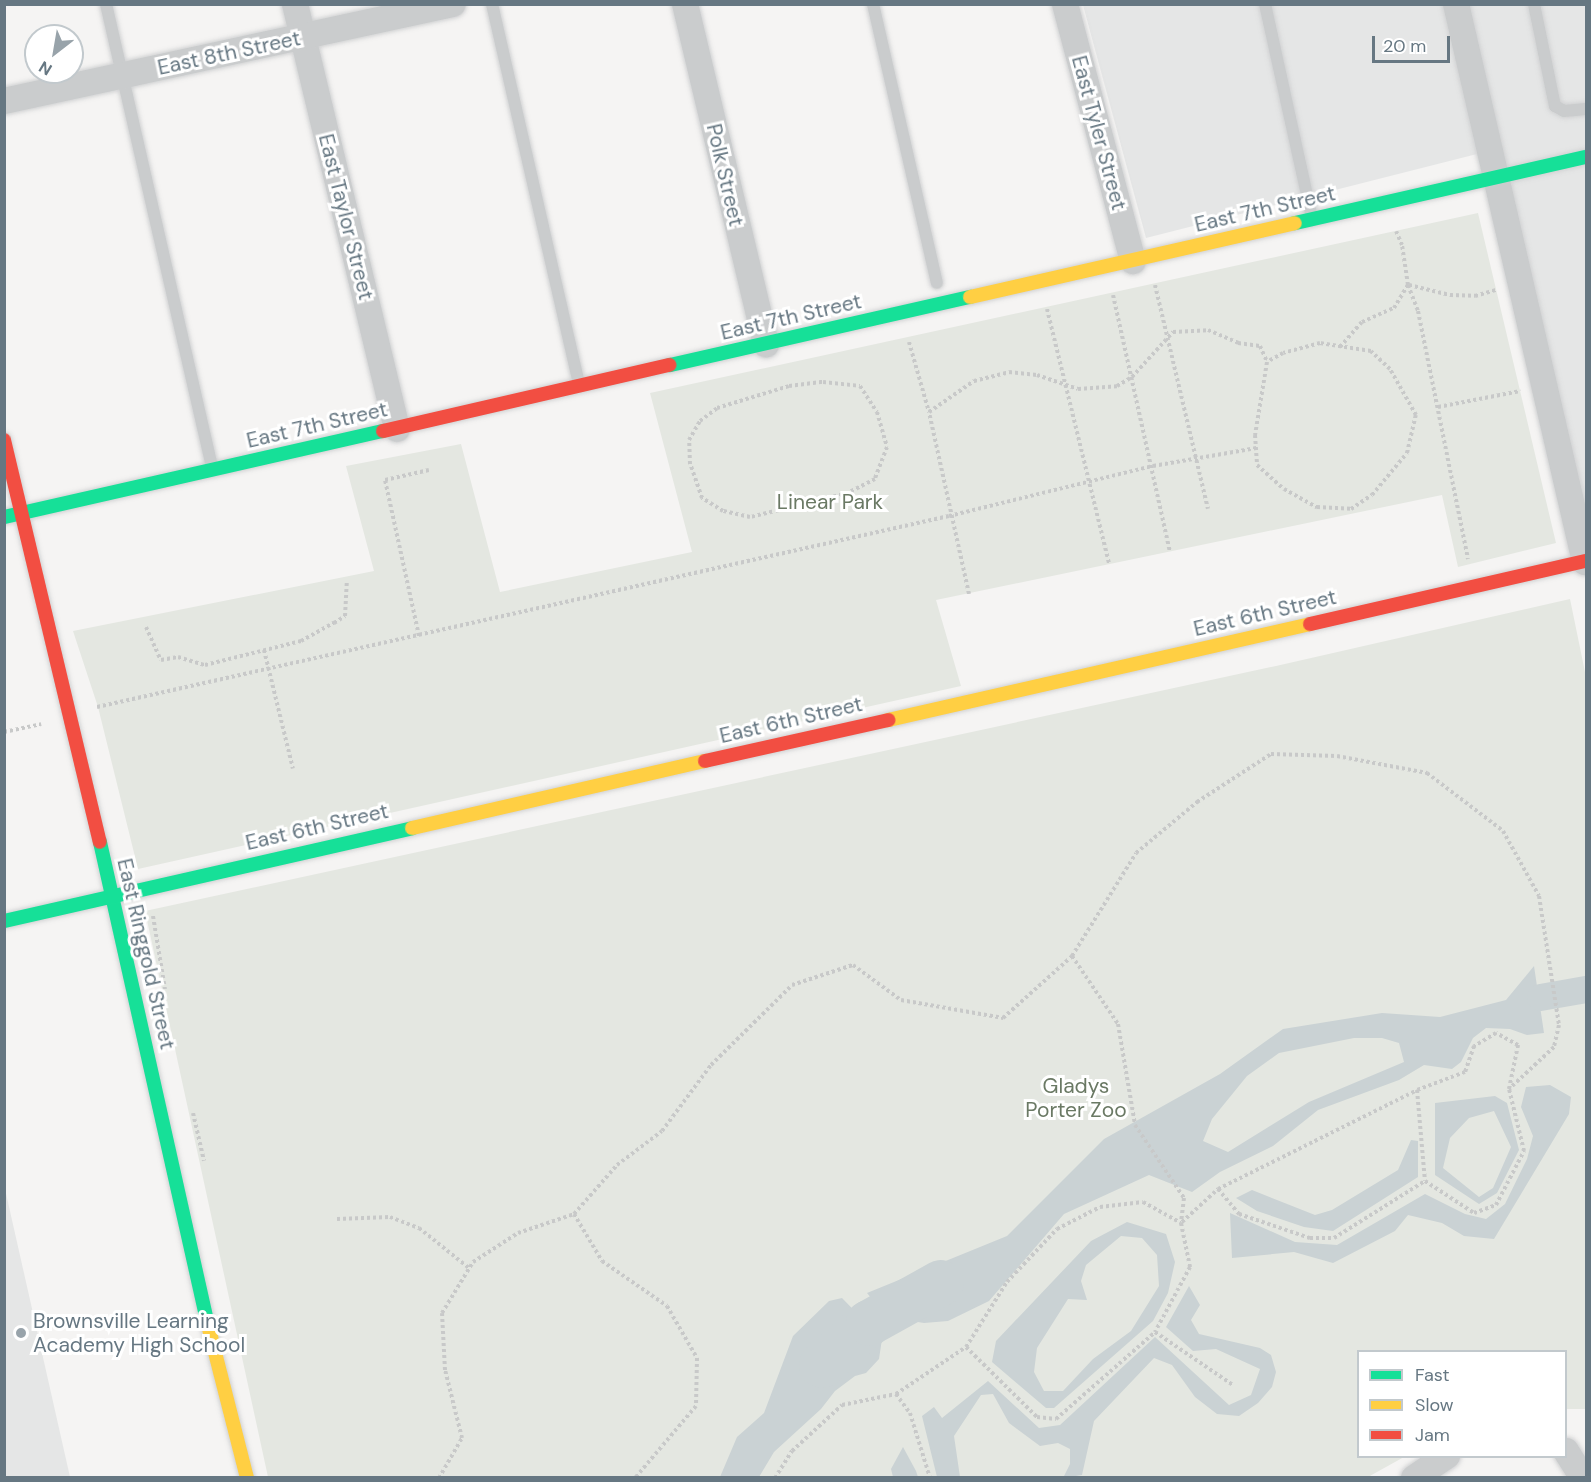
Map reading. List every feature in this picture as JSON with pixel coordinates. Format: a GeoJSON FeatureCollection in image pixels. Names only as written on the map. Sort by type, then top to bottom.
{"type":"FeatureCollection","features":[{"type":"Feature","properties":{"kind":"main road","name":"East 7th Street"},"geometry":{"type":"LineString","coordinates":[[4,517],[1587,158]]}},
{"type":"Feature","properties":{"kind":"main road","name":"East Ringgold Street"},"geometry":{"type":"LineString","coordinates":[[4,440],[112,895],[228,1414],[247,1478]]}},
{"type":"Feature","properties":{"kind":"main road","name":"East 6th Street"},"geometry":{"type":"LineString","coordinates":[[4,921],[1586,562]]}},
{"type":"Feature","properties":{"kind":"street","name":"East Taylor Street"},"geometry":{"type":"LineString","coordinates":[[295,4],[397,429]]}},
{"type":"Feature","properties":{"kind":"street","name":"East 8th Street"},"geometry":{"type":"LineString","coordinates":[[4,101],[453,4]]}},
{"type":"Feature","properties":{"kind":"street","name":"Polk Street"},"geometry":{"type":"LineString","coordinates":[[685,4],[766,345]]}},
{"type":"Feature","properties":{"kind":"street","name":"East Tyler Street"},"geometry":{"type":"LineString","coordinates":[[1065,4],[1133,261]]}},
{"type":"Feature","properties":{"kind":"street"},"geometry":{"type":"LineString","coordinates":[[1456,4],[1586,562]]}},
{"type":"Feature","properties":{"kind":"street"},"geometry":{"type":"LineString","coordinates":[[1567,1453],[1583,1478]]}},
{"type":"Feature","properties":{"kind":"street"},"geometry":{"type":"LineString","coordinates":[[1414,1478],[1444,1458]]}},
{"type":"Feature","properties":{"kind":"lane"},"geometry":{"type":"LineString","coordinates":[[106,4],[213,471]]}},
{"type":"Feature","properties":{"kind":"lane"},"geometry":{"type":"LineString","coordinates":[[492,4],[580,387]]}},
{"type":"Feature","properties":{"kind":"lane"},"geometry":{"type":"LineString","coordinates":[[873,4],[938,283]]}},
{"type":"Feature","properties":{"kind":"lane"},"geometry":{"type":"LineString","coordinates":[[1265,4],[1312,220]]}},
{"type":"Feature","properties":{"kind":"lane"},"geometry":{"type":"LineString","coordinates":[[1534,4],[1555,106],[1563,111],[1587,110]]}},
{"type":"Feature","properties":{"kind":"path"},"geometry":{"type":"LineString","coordinates":[[1396,231],[1402,245],[1408,285],[1418,311],[1469,570]]}},
{"type":"Feature","properties":{"kind":"path"},"geometry":{"type":"LineString","coordinates":[[1154,283],[1209,509]]}},
{"type":"Feature","properties":{"kind":"path"},"geometry":{"type":"LineString","coordinates":[[1408,285],[1450,295],[1475,296],[1496,290]]}},
{"type":"Feature","properties":{"kind":"path"},"geometry":{"type":"LineString","coordinates":[[1339,347],[1362,322],[1394,308],[1408,285]]}},
{"type":"Feature","properties":{"kind":"path"},"geometry":{"type":"LineString","coordinates":[[1113,292],[1153,466],[1170,552]]}},
{"type":"Feature","properties":{"kind":"path"},"geometry":{"type":"LineString","coordinates":[[1046,307],[1109,564]]}},
{"type":"Feature","properties":{"kind":"path"},"geometry":{"type":"LineString","coordinates":[[929,412],[974,381],[1009,372],[1037,375],[1066,385],[1105,389],[1132,378],[1173,332],[1208,330],[1238,343],[1260,346],[1267,362],[1256,448],[1257,465],[1284,489],[1317,507],[1351,509],[1372,495],[1398,468],[1407,453],[1416,415],[1407,394],[1371,351],[1320,344],[1283,353],[1267,362]]}},
{"type":"Feature","properties":{"kind":"path"},"geometry":{"type":"LineString","coordinates":[[909,342],[929,412],[949,516],[969,594]]}},
{"type":"Feature","properties":{"kind":"path"},"geometry":{"type":"LineString","coordinates":[[823,382],[860,387],[877,412],[886,447],[875,479],[848,493],[750,517],[723,511],[702,498],[690,464],[688,440],[700,421],[717,408],[736,402],[789,386],[823,382]]}},
{"type":"Feature","properties":{"kind":"path"},"geometry":{"type":"LineString","coordinates":[[1438,408],[1520,392]]}},
{"type":"Feature","properties":{"kind":"path"},"geometry":{"type":"LineString","coordinates":[[4,732],[70,718],[98,707],[949,516],[1153,466],[1256,448]]}},
{"type":"Feature","properties":{"kind":"path"},"geometry":{"type":"LineString","coordinates":[[419,636],[385,480],[429,470]]}},
{"type":"Feature","properties":{"kind":"path"},"geometry":{"type":"LineString","coordinates":[[146,627],[161,660],[178,657],[205,665],[301,641],[345,616],[347,582]]}},
{"type":"Feature","properties":{"kind":"path"},"geometry":{"type":"LineString","coordinates":[[264,650],[293,769]]}},
{"type":"Feature","properties":{"kind":"path"},"geometry":{"type":"LineString","coordinates":[[95,696],[101,719]]}},
{"type":"Feature","properties":{"kind":"path"},"geometry":{"type":"LineString","coordinates":[[439,1478],[462,1438],[445,1370],[442,1313],[470,1268],[518,1233],[574,1214],[617,1165],[662,1131],[711,1065],[792,985],[853,965],[901,1000],[1003,1018],[1072,956],[1136,853],[1197,802],[1271,754],[1337,756],[1427,773],[1503,831],[1539,896],[1559,1025],[1554,1047],[1509,1089]]}},
{"type":"Feature","properties":{"kind":"path"},"geometry":{"type":"LineString","coordinates":[[966,1347],[1037,1417],[1056,1419],[1155,1332],[1190,1267],[1181,1223],[1184,1198],[1135,1125],[1118,1024],[1072,956]]}},
{"type":"Feature","properties":{"kind":"path"},"geometry":{"type":"LineString","coordinates":[[1181,1223],[1218,1189],[1417,1090],[1465,1072],[1474,1046],[1496,1033],[1518,1045],[1509,1089],[1524,1151],[1496,1205],[1474,1213],[1425,1181]]}},
{"type":"Feature","properties":{"kind":"path"},"geometry":{"type":"LineString","coordinates":[[1417,1090],[1425,1181]]}},
{"type":"Feature","properties":{"kind":"path"},"geometry":{"type":"LineString","coordinates":[[1218,1189],[1239,1214],[1310,1238],[1334,1238],[1425,1181]]}},
{"type":"Feature","properties":{"kind":"path"},"geometry":{"type":"LineString","coordinates":[[774,1478],[792,1451],[842,1406],[896,1394],[966,1347],[1007,1282],[1058,1229],[1100,1207],[1143,1202],[1181,1223]]}},
{"type":"Feature","properties":{"kind":"path"},"geometry":{"type":"LineString","coordinates":[[574,1214],[602,1261],[667,1306],[697,1358],[696,1406],[635,1478]]}},
{"type":"Feature","properties":{"kind":"path"},"geometry":{"type":"LineString","coordinates":[[337,1219],[390,1217],[419,1228],[470,1268]]}},
{"type":"Feature","properties":{"kind":"path"},"geometry":{"type":"LineString","coordinates":[[1155,1332],[1233,1385]]}},
{"type":"Feature","properties":{"kind":"path"},"geometry":{"type":"LineString","coordinates":[[896,1394],[910,1413],[930,1478]]}},
{"type":"Feature","properties":{"kind":"shaded area"},"geometry":{"type":"Polygon","coordinates":[[[1083,5],[1586,5],[1586,571],[1477,154],[1146,238],[1083,5]]]}},
{"type":"Feature","properties":{"kind":"shaded area"},"geometry":{"type":"Polygon","coordinates":[[[1534,966],[1544,1033],[1527,1035],[1510,1029],[1486,1028],[1473,1038],[1461,1062],[1452,1069],[1424,1065],[1399,1080],[1318,1110],[1273,1146],[1220,1172],[1192,1192],[1149,1175],[1064,1214],[989,1301],[948,1321],[924,1323],[887,1317],[867,1293],[1007,1236],[1104,1139],[1220,1074],[1283,1029],[1382,1013],[1440,1017],[1506,1000],[1534,966]],[[1354,1038],[1279,1053],[1247,1076],[1212,1119],[1203,1141],[1228,1152],[1309,1102],[1404,1062],[1399,1043],[1382,1038],[1354,1038]]]}},
{"type":"Feature","properties":{"kind":"shaded area"},"geometry":{"type":"Polygon","coordinates":[[[1550,1085],[1571,1097],[1569,1114],[1494,1239],[1464,1236],[1442,1223],[1408,1215],[1395,1231],[1333,1263],[1294,1252],[1232,1258],[1230,1213],[1295,1242],[1337,1245],[1425,1194],[1465,1214],[1486,1219],[1505,1204],[1527,1159],[1533,1136],[1521,1107],[1526,1087],[1550,1085]]]}},
{"type":"Feature","properties":{"kind":"shaded area"},"geometry":{"type":"Polygon","coordinates":[[[1495,1096],[1507,1103],[1519,1150],[1497,1193],[1479,1204],[1435,1175],[1435,1103],[1495,1096]],[[1494,1111],[1469,1118],[1450,1138],[1443,1168],[1479,1197],[1493,1188],[1511,1147],[1494,1111]]]}},
{"type":"Feature","properties":{"kind":"shaded area"},"geometry":{"type":"Polygon","coordinates":[[[1411,1140],[1418,1141],[1418,1177],[1333,1231],[1304,1227],[1257,1211],[1236,1198],[1252,1190],[1315,1215],[1332,1210],[1398,1170],[1411,1140]]]}},
{"type":"Feature","properties":{"kind":"shaded area","name":"Brownsville Learning Academy High School"},"geometry":{"type":"Polygon","coordinates":[[[5,1189],[70,1477],[5,1477],[5,1189]]]}},
{"type":"Feature","properties":{"kind":"shaded area"},"geometry":{"type":"Polygon","coordinates":[[[1127,1222],[1166,1234],[1175,1262],[1168,1293],[1153,1321],[1054,1408],[1046,1408],[992,1362],[996,1341],[1091,1241],[1127,1222]],[[1121,1236],[1086,1265],[1081,1281],[1087,1300],[1068,1299],[1037,1348],[1034,1372],[1044,1391],[1063,1391],[1093,1359],[1131,1331],[1159,1286],[1157,1255],[1142,1238],[1121,1236]]]}},
{"type":"Feature","properties":{"kind":"shaded area"},"geometry":{"type":"Polygon","coordinates":[[[1189,1286],[1200,1305],[1191,1320],[1199,1334],[1260,1348],[1271,1355],[1276,1372],[1272,1387],[1258,1403],[1239,1416],[1217,1414],[1195,1397],[1172,1365],[1154,1358],[1094,1421],[1082,1475],[1063,1478],[1070,1464],[1070,1449],[1058,1443],[1040,1446],[1009,1423],[993,1394],[981,1395],[954,1436],[960,1477],[937,1477],[922,1416],[934,1407],[942,1418],[988,1381],[1039,1428],[1060,1425],[1155,1337],[1229,1405],[1251,1395],[1260,1369],[1216,1349],[1193,1351],[1166,1327],[1189,1286]]]}},
{"type":"Feature","properties":{"kind":"shaded area"},"geometry":{"type":"Polygon","coordinates":[[[842,1298],[882,1339],[879,1359],[866,1373],[855,1376],[835,1391],[821,1409],[774,1452],[759,1477],[720,1477],[737,1437],[764,1413],[793,1336],[829,1301],[842,1298]]]}},
{"type":"Feature","properties":{"kind":"shaded area"},"geometry":{"type":"Polygon","coordinates":[[[903,1447],[918,1477],[893,1477],[891,1469],[903,1447]]]}},
{"type":"Feature","properties":{"kind":"green space","name":"Linear Park"},"geometry":{"type":"Polygon","coordinates":[[[1478,213],[1556,543],[1458,567],[1442,495],[936,600],[961,686],[138,869],[98,707],[73,631],[374,571],[346,466],[461,444],[500,592],[692,552],[650,393],[1478,213]]]}},
{"type":"Feature","properties":{"kind":"green space","name":"Gladys Porter Zoo"},"geometry":{"type":"Polygon","coordinates":[[[1570,599],[1586,677],[1586,1409],[1567,1409],[1567,1350],[1357,1350],[1357,1458],[1402,1458],[1368,1477],[268,1477],[145,911],[1276,666],[1570,599]]]}},
{"type":"Feature","properties":{"kind":"waterway"},"geometry":{"type":"LineString","coordinates":[[1540,997],[1586,989]]}},
{"type":"Feature","properties":{"kind":"waterway"},"geometry":{"type":"LineString","coordinates":[[822,1365],[869,1323],[941,1283]]}},
{"type":"Feature","properties":{"kind":"traffic: fast"},"geometry":{"type":"LineString","coordinates":[[1295,223],[1586,157]]}},
{"type":"Feature","properties":{"kind":"traffic: fast"},"geometry":{"type":"LineString","coordinates":[[670,365],[970,297]]}},
{"type":"Feature","properties":{"kind":"traffic: fast"},"geometry":{"type":"LineString","coordinates":[[4,517],[383,431]]}},
{"type":"Feature","properties":{"kind":"traffic: fast"},"geometry":{"type":"LineString","coordinates":[[4,921],[412,828]]}},
{"type":"Feature","properties":{"kind":"traffic: fast"},"geometry":{"type":"LineString","coordinates":[[100,842],[207,1321]]}},
{"type":"Feature","properties":{"kind":"traffic: slow"},"geometry":{"type":"LineString","coordinates":[[970,297],[1295,223]]}},
{"type":"Feature","properties":{"kind":"traffic: slow"},"geometry":{"type":"LineString","coordinates":[[888,720],[1310,624]]}},
{"type":"Feature","properties":{"kind":"traffic: slow"},"geometry":{"type":"LineString","coordinates":[[412,828],[705,761]]}},
{"type":"Feature","properties":{"kind":"traffic: slow"},"geometry":{"type":"LineString","coordinates":[[207,1321],[247,1478]]}},
{"type":"Feature","properties":{"kind":"traffic: jam"},"geometry":{"type":"LineString","coordinates":[[383,431],[670,365]]}},
{"type":"Feature","properties":{"kind":"traffic: jam"},"geometry":{"type":"LineString","coordinates":[[4,440],[100,842]]}},
{"type":"Feature","properties":{"kind":"traffic: jam"},"geometry":{"type":"LineString","coordinates":[[1310,624],[1586,561]]}},
{"type":"Feature","properties":{"kind":"traffic: jam"},"geometry":{"type":"LineString","coordinates":[[705,761],[888,720]]}},
{"type":"Feature","properties":{"kind":"place","name":"Brownsville Learning Academy High School"},"geometry":{"type":"Point","coordinates":[21,1333]}}]}
